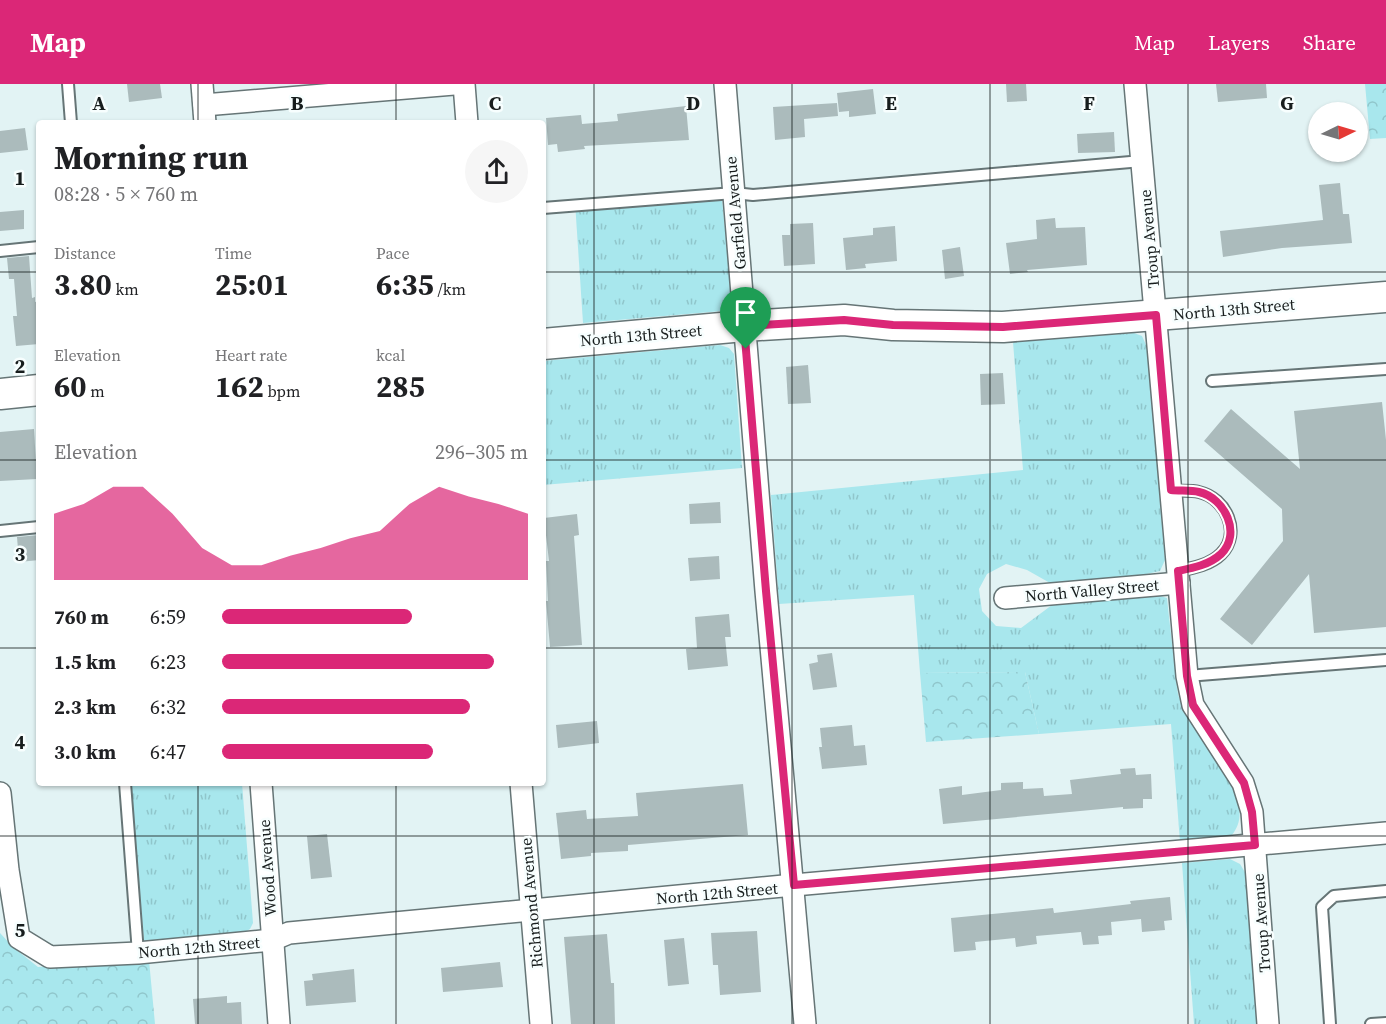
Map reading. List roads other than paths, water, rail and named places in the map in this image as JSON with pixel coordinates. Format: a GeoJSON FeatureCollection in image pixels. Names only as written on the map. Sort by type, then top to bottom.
{"type":"FeatureCollection","features":[{"type":"Feature","properties":{"kind":"street"},"geometry":{"type":"LineString","coordinates":[[202,84],[205,114],[333,88],[454,84]]}},
{"type":"Feature","properties":{"kind":"street"},"geometry":{"type":"LineString","coordinates":[[464,84],[467,120]]}},
{"type":"Feature","properties":{"kind":"street","name":"Garfield Avenue"},"geometry":{"type":"LineString","coordinates":[[725,84],[766,591],[805,1024]]}},
{"type":"Feature","properties":{"kind":"street","name":"Troup Avenue"},"geometry":{"type":"LineString","coordinates":[[1135,84],[1187,676],[1193,705],[1244,783],[1252,812],[1268,1024]]}},
{"type":"Feature","properties":{"kind":"street","name":"North 13th Street"},"geometry":{"type":"LineString","coordinates":[[546,344],[744,326],[844,320],[893,325],[1003,327],[1386,297]]}},
{"type":"Feature","properties":{"kind":"street"},"geometry":{"type":"LineString","coordinates":[[0,394],[36,390]]}},
{"type":"Feature","properties":{"kind":"street","name":"North Valley Street"},"geometry":{"type":"LineString","coordinates":[[1005,598],[1178,577]]}},
{"type":"Feature","properties":{"kind":"street","name":"Wood Avenue"},"geometry":{"type":"LineString","coordinates":[[261,786],[279,1024]]}},
{"type":"Feature","properties":{"kind":"street","name":"Richmond Avenue"},"geometry":{"type":"LineString","coordinates":[[521,786],[541,1024]]}},
{"type":"Feature","properties":{"kind":"street","name":"North 12th Street"},"geometry":{"type":"LineString","coordinates":[[0,794],[8,870],[19,938],[50,957],[138,953],[272,940],[289,933],[794,885],[1386,833]]}},
{"type":"Feature","properties":{"kind":"lane"},"geometry":{"type":"LineString","coordinates":[[68,84],[71,120]]}},
{"type":"Feature","properties":{"kind":"lane"},"geometry":{"type":"LineString","coordinates":[[546,208],[734,193],[753,195],[1142,160]]}},
{"type":"Feature","properties":{"kind":"lane"},"geometry":{"type":"LineString","coordinates":[[0,251],[36,248]]}},
{"type":"Feature","properties":{"kind":"lane"},"geometry":{"type":"LineString","coordinates":[[1212,381],[1386,369]]}},
{"type":"Feature","properties":{"kind":"lane"},"geometry":{"type":"LineString","coordinates":[[1171,490],[1200,492],[1215,500],[1226,512],[1231,526],[1230,541],[1222,554],[1178,577]]}},
{"type":"Feature","properties":{"kind":"lane"},"geometry":{"type":"LineString","coordinates":[[0,531],[36,527]]}},
{"type":"Feature","properties":{"kind":"lane"},"geometry":{"type":"LineString","coordinates":[[1187,676],[1386,660]]}},
{"type":"Feature","properties":{"kind":"lane"},"geometry":{"type":"LineString","coordinates":[[125,786],[138,953]]}},
{"type":"Feature","properties":{"kind":"lane"},"geometry":{"type":"LineString","coordinates":[[1330,1024],[1322,907],[1334,896],[1386,891]]}},
{"type":"Feature","properties":{"kind":"lane"},"geometry":{"type":"LineString","coordinates":[[1371,1024],[1386,1023]]}}]}
